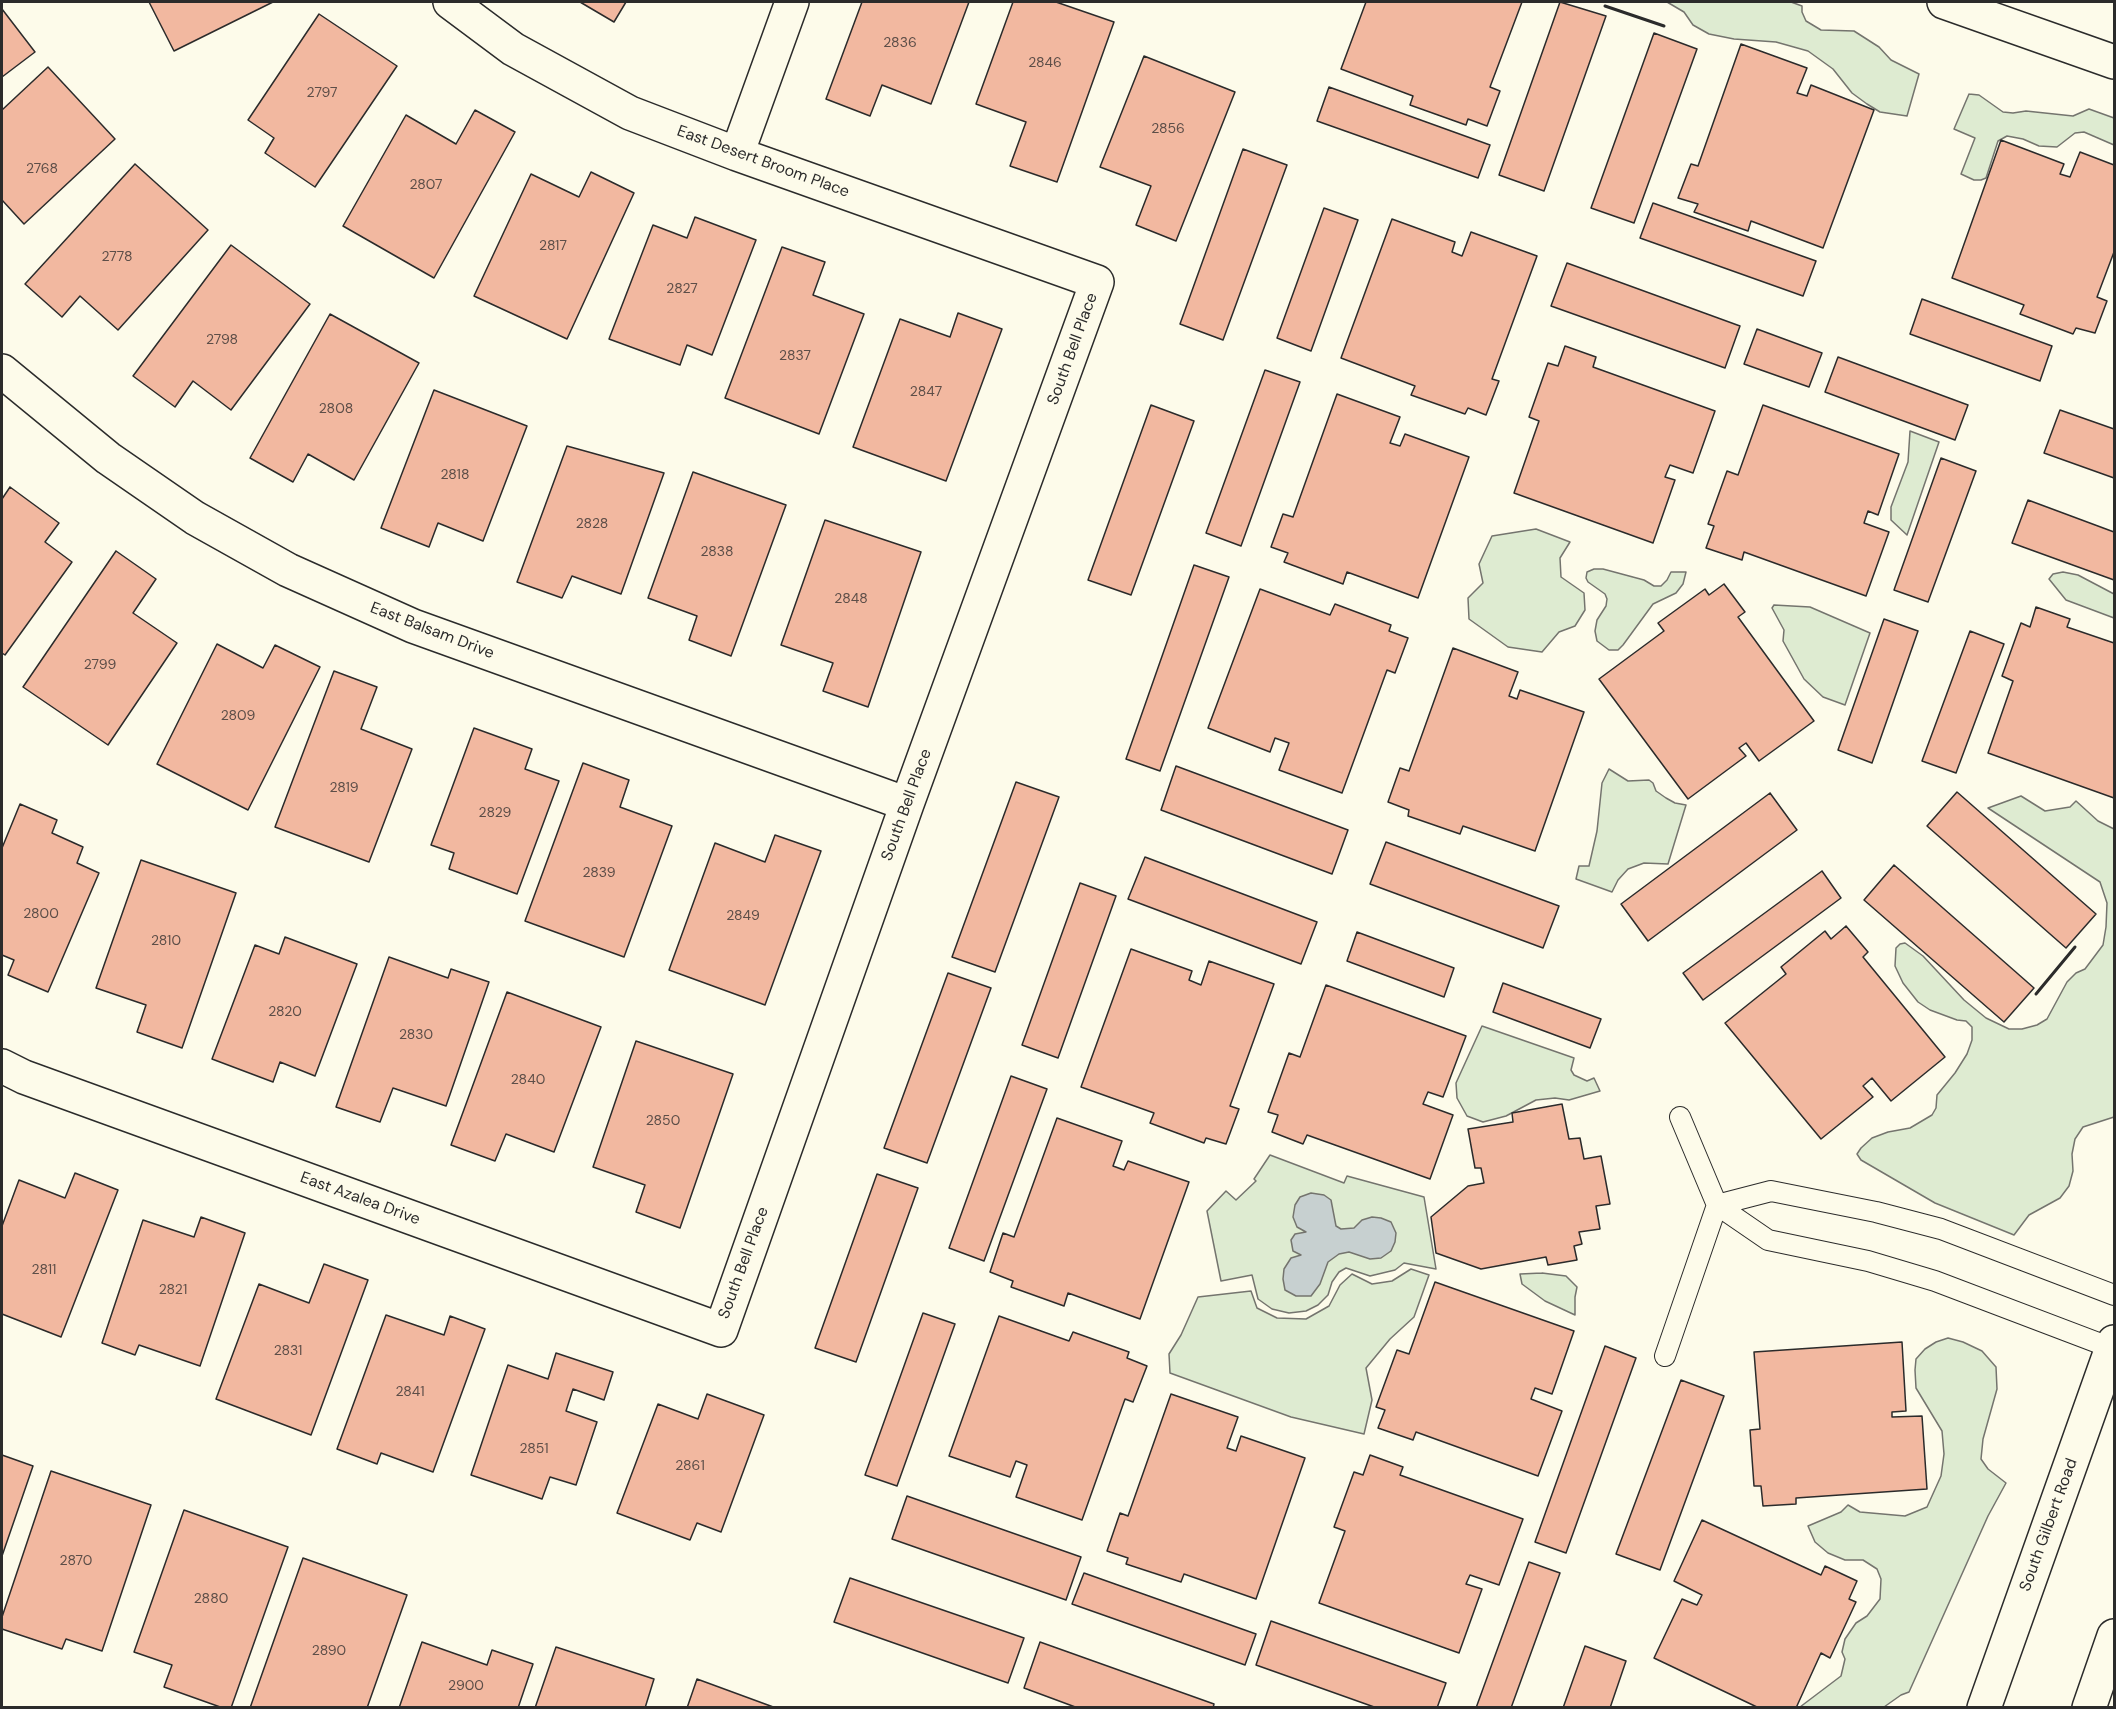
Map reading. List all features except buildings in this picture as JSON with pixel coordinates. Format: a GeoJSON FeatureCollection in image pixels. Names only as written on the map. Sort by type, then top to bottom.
{"type":"FeatureCollection","features":[{"type":"Feature","properties":{"kind":"street","name":"East Desert Broom Place"},"geometry":{"type":"LineString","coordinates":[[450,2],[513,49],[630,113],[737,154],[1097,282]]}},
{"type":"Feature","properties":{"kind":"street"},"geometry":{"type":"LineString","coordinates":[[737,154],[792,2]]}},
{"type":"Feature","properties":{"kind":"street"},"geometry":{"type":"LineString","coordinates":[[1944,2],[2115,62]]}},
{"type":"Feature","properties":{"kind":"street","name":"South Bell Place"},"geometry":{"type":"LineString","coordinates":[[720,1330],[1097,282]]}},
{"type":"Feature","properties":{"kind":"street","name":"East Balsam Drive"},"geometry":{"type":"LineString","coordinates":[[2,371],[108,458],[195,518],[288,570],[413,626],[908,804]]}},
{"type":"Feature","properties":{"kind":"street","name":"East Azalea Drive"},"geometry":{"type":"LineString","coordinates":[[2,1066],[24,1077],[720,1330]]}},
{"type":"Feature","properties":{"kind":"street","name":"South Gilbert Road"},"geometry":{"type":"LineString","coordinates":[[1984,1707],[2114,1346]]}},
{"type":"Feature","properties":{"kind":"street"},"geometry":{"type":"LineString","coordinates":[[2089,1707],[2115,1636]]}},
{"type":"Feature","properties":{"kind":"lane"},"geometry":{"type":"LineString","coordinates":[[1680,1117],[1717,1205],[1768,1240],[1868,1261],[1935,1281],[2114,1346]]}},
{"type":"Feature","properties":{"kind":"lane"},"geometry":{"type":"LineString","coordinates":[[1717,1205],[1771,1191],[1876,1212],[1941,1229],[2115,1295]]}},
{"type":"Feature","properties":{"kind":"lane"},"geometry":{"type":"LineString","coordinates":[[1665,1356],[1717,1205]]}},
{"type":"Feature","properties":{"kind":"green space"},"geometry":{"type":"Polygon","coordinates":[[[1667,2],[1791,2],[1802,6],[1806,21],[1821,30],[1854,31],[1879,47],[1891,60],[1919,74],[1907,116],[1880,112],[1867,104],[1852,93],[1833,69],[1808,51],[1776,42],[1734,39],[1709,34],[1693,25],[1684,12],[1667,2]]]}},
{"type":"Feature","properties":{"kind":"green space"},"geometry":{"type":"Polygon","coordinates":[[[1969,94],[1979,95],[2003,112],[2026,111],[2073,116],[2089,109],[2114,118],[2114,145],[2084,132],[2075,133],[2057,147],[2039,146],[2023,139],[2007,136],[1998,141],[1986,178],[1974,180],[1961,174],[1975,138],[1954,129],[1969,94]]]}},
{"type":"Feature","properties":{"kind":"green space"},"geometry":{"type":"Polygon","coordinates":[[[1910,431],[1939,442],[1907,535],[1891,520],[1891,507],[1908,462],[1910,431]]]}},
{"type":"Feature","properties":{"kind":"green space"},"geometry":{"type":"Polygon","coordinates":[[[1536,529],[1570,542],[1560,558],[1561,577],[1584,593],[1585,610],[1575,626],[1559,632],[1542,652],[1508,647],[1469,619],[1468,598],[1483,583],[1479,564],[1492,536],[1536,529]]]}},
{"type":"Feature","properties":{"kind":"green space"},"geometry":{"type":"Polygon","coordinates":[[[1603,569],[1644,580],[1654,586],[1661,586],[1671,572],[1686,572],[1683,584],[1676,593],[1653,604],[1623,645],[1618,650],[1609,650],[1597,641],[1595,631],[1597,620],[1606,606],[1607,599],[1605,594],[1586,578],[1587,572],[1603,569]]]}},
{"type":"Feature","properties":{"kind":"green space"},"geometry":{"type":"Polygon","coordinates":[[[2063,572],[2078,575],[2114,594],[2114,618],[2066,600],[2049,579],[2053,574],[2063,572]]]}},
{"type":"Feature","properties":{"kind":"green space"},"geometry":{"type":"Polygon","coordinates":[[[1774,605],[1810,607],[1870,633],[1845,705],[1823,697],[1804,679],[1783,641],[1784,630],[1772,608],[1774,605]]]}},
{"type":"Feature","properties":{"kind":"green space"},"geometry":{"type":"Polygon","coordinates":[[[1609,769],[1628,781],[1649,780],[1656,791],[1666,798],[1686,805],[1668,864],[1644,863],[1628,869],[1618,880],[1612,892],[1576,879],[1579,866],[1589,866],[1597,831],[1602,783],[1609,769]]]}},
{"type":"Feature","properties":{"kind":"green space"},"geometry":{"type":"Polygon","coordinates":[[[2021,796],[2045,811],[2070,807],[2076,801],[2098,821],[2114,829],[2114,1117],[2083,1127],[2075,1139],[2072,1154],[2073,1171],[2069,1186],[2060,1198],[2029,1215],[2014,1235],[1935,1203],[1861,1160],[1857,1154],[1872,1138],[1910,1128],[1932,1115],[1936,1108],[1937,1095],[1955,1073],[1967,1054],[1972,1040],[1972,1027],[1966,1021],[1930,1010],[1918,1002],[1903,983],[1895,966],[1896,948],[1900,944],[1905,943],[1923,956],[1964,1000],[1986,1018],[2009,1029],[2022,1029],[2037,1025],[2047,1019],[2067,982],[2076,973],[2085,969],[2103,945],[2107,903],[2100,882],[1988,808],[2021,796]]]}},
{"type":"Feature","properties":{"kind":"green space"},"geometry":{"type":"Polygon","coordinates":[[[1482,1026],[1574,1058],[1571,1070],[1574,1075],[1587,1081],[1594,1078],[1600,1091],[1569,1100],[1555,1098],[1536,1100],[1506,1116],[1483,1122],[1467,1116],[1457,1098],[1456,1083],[1482,1026]]]}},
{"type":"Feature","properties":{"kind":"green space"},"geometry":{"type":"Polygon","coordinates":[[[1270,1155],[1344,1183],[1347,1176],[1424,1197],[1436,1269],[1404,1263],[1395,1270],[1370,1276],[1346,1268],[1339,1272],[1332,1282],[1328,1295],[1318,1305],[1306,1311],[1289,1313],[1272,1309],[1258,1299],[1252,1275],[1221,1281],[1207,1211],[1226,1191],[1236,1200],[1256,1181],[1254,1179],[1270,1155]]]}},
{"type":"Feature","properties":{"kind":"green space"},"geometry":{"type":"Polygon","coordinates":[[[1411,1269],[1429,1275],[1414,1317],[1390,1339],[1366,1368],[1372,1400],[1364,1434],[1291,1417],[1170,1373],[1169,1354],[1181,1335],[1198,1297],[1251,1291],[1257,1308],[1277,1318],[1306,1319],[1329,1306],[1340,1285],[1352,1274],[1372,1284],[1392,1281],[1411,1269]]]}},
{"type":"Feature","properties":{"kind":"green space"},"geometry":{"type":"Polygon","coordinates":[[[1542,1273],[1566,1276],[1577,1287],[1575,1315],[1545,1301],[1522,1284],[1520,1274],[1542,1273]]]}},
{"type":"Feature","properties":{"kind":"green space"},"geometry":{"type":"Polygon","coordinates":[[[1948,1338],[1982,1351],[1996,1367],[1997,1389],[1983,1439],[1981,1459],[1988,1469],[2006,1483],[1988,1516],[1909,1692],[1884,1707],[1800,1707],[1841,1676],[1845,1659],[1842,1652],[1845,1639],[1856,1623],[1867,1616],[1880,1599],[1881,1579],[1877,1569],[1863,1560],[1845,1560],[1828,1553],[1815,1542],[1808,1526],[1841,1512],[1848,1505],[1860,1512],[1905,1516],[1927,1507],[1941,1476],[1944,1454],[1942,1431],[1916,1388],[1916,1359],[1925,1349],[1948,1338]]]}},
{"type":"Feature","properties":{"kind":"shaded area"},"geometry":{"type":"Polygon","coordinates":[[[1311,1193],[1324,1195],[1331,1200],[1336,1226],[1341,1229],[1354,1228],[1362,1220],[1372,1217],[1381,1218],[1391,1222],[1396,1233],[1395,1242],[1391,1251],[1381,1258],[1370,1259],[1349,1252],[1339,1254],[1328,1262],[1320,1284],[1311,1296],[1296,1296],[1285,1290],[1284,1269],[1291,1258],[1301,1255],[1293,1251],[1291,1240],[1295,1234],[1306,1232],[1297,1227],[1293,1217],[1295,1205],[1300,1197],[1311,1193]]]}},
{"type":"Feature","properties":{"kind":"wall"},"geometry":{"type":"LineString","coordinates":[[1605,6],[1664,26]]}},
{"type":"Feature","properties":{"kind":"wall"},"geometry":{"type":"LineString","coordinates":[[2036,994],[2075,947]]}}]}
